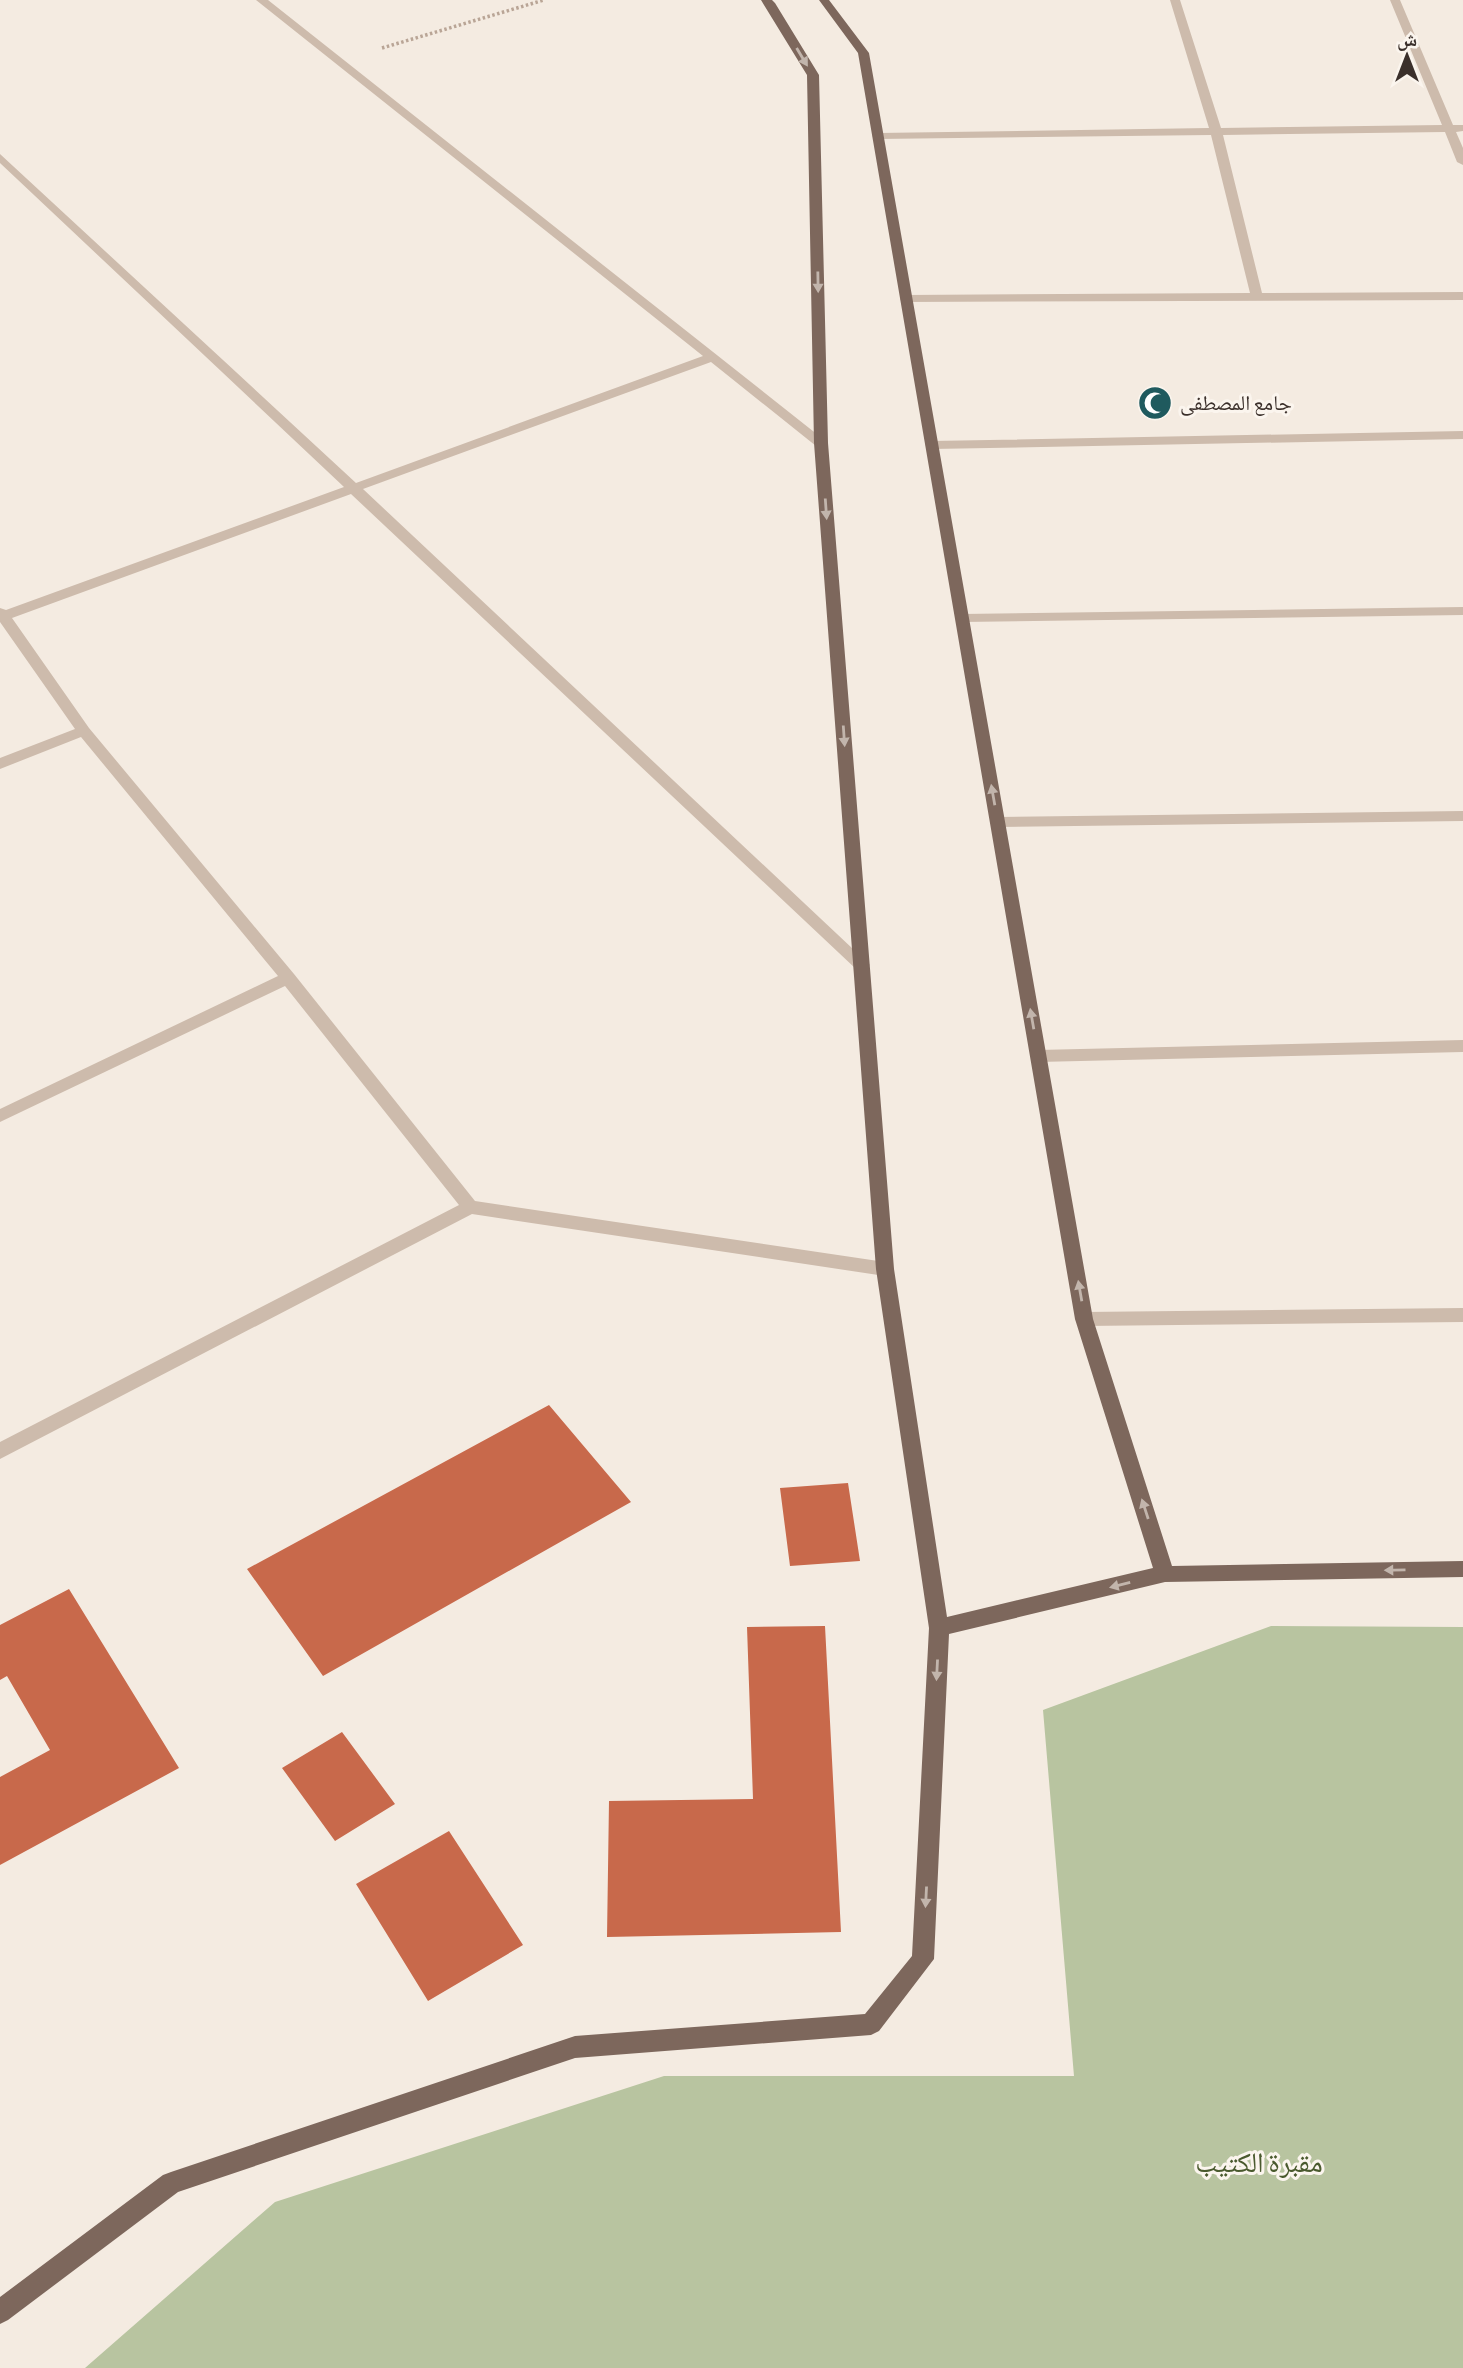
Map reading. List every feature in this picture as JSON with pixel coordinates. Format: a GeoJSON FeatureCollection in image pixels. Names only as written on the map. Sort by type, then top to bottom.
{"type":"FeatureCollection","features":[{"type":"Feature","properties":{"kind":"main road"},"geometry":{"type":"LineString","coordinates":[[0,2312],[171,2183],[562,2052],[588,2046],[871,2024],[923,1959],[939,1628],[885,1269],[821,443],[813,75],[766,0]]}},
{"type":"Feature","properties":{"kind":"main road"},"geometry":{"type":"LineString","coordinates":[[824,0],[863,53],[1084,1320],[1165,1574]]}},
{"type":"Feature","properties":{"kind":"main road"},"geometry":{"type":"LineString","coordinates":[[939,1628],[1165,1574],[1463,1569]]}},
{"type":"Feature","properties":{"kind":"street"},"geometry":{"type":"LineString","coordinates":[[261,0],[821,443]]}},
{"type":"Feature","properties":{"kind":"street"},"geometry":{"type":"LineString","coordinates":[[1175,0],[1216,131],[1257,297]]}},
{"type":"Feature","properties":{"kind":"street"},"geometry":{"type":"LineString","coordinates":[[1395,0],[1457,128],[1463,162]]}},
{"type":"Feature","properties":{"kind":"street"},"geometry":{"type":"LineString","coordinates":[[878,136],[1457,128]]}},
{"type":"Feature","properties":{"kind":"street"},"geometry":{"type":"LineString","coordinates":[[1,160],[862,965]]}},
{"type":"Feature","properties":{"kind":"street"},"geometry":{"type":"LineString","coordinates":[[906,299],[1463,296]]}},
{"type":"Feature","properties":{"kind":"street"},"geometry":{"type":"LineString","coordinates":[[470,1207],[288,978],[84,731],[2,614],[712,357]]}},
{"type":"Feature","properties":{"kind":"street"},"geometry":{"type":"LineString","coordinates":[[932,445],[1463,435]]}},
{"type":"Feature","properties":{"kind":"street"},"geometry":{"type":"LineString","coordinates":[[962,618],[1463,611]]}},
{"type":"Feature","properties":{"kind":"street"},"geometry":{"type":"LineString","coordinates":[[0,764],[84,731]]}},
{"type":"Feature","properties":{"kind":"street"},"geometry":{"type":"LineString","coordinates":[[998,822],[1463,816]]}},
{"type":"Feature","properties":{"kind":"street"},"geometry":{"type":"LineString","coordinates":[[0,1116],[288,978]]}},
{"type":"Feature","properties":{"kind":"street"},"geometry":{"type":"LineString","coordinates":[[1038,1056],[1463,1046]]}},
{"type":"Feature","properties":{"kind":"street"},"geometry":{"type":"LineString","coordinates":[[0,1451],[470,1207],[885,1269]]}},
{"type":"Feature","properties":{"kind":"street"},"geometry":{"type":"LineString","coordinates":[[1084,1320],[1463,1315]]}},
{"type":"Feature","properties":{"kind":"path"},"geometry":{"type":"LineString","coordinates":[[337,61],[544,0]]}},
{"type":"Feature","properties":{"kind":"green space","name":"مقبرة الكتيب"},"geometry":{"type":"Polygon","coordinates":[[[1271,1626],[1463,1627],[1463,2368],[85,2368],[275,2202],[664,2076],[1074,2076],[1043,1710],[1271,1626]]]}},
{"type":"Feature","properties":{"kind":"building"},"geometry":{"type":"Polygon","coordinates":[[[549,1405],[631,1502],[323,1676],[247,1569],[549,1405]]]}},
{"type":"Feature","properties":{"kind":"building"},"geometry":{"type":"Polygon","coordinates":[[[848,1483],[860,1561],[790,1566],[780,1488],[848,1483]]]}},
{"type":"Feature","properties":{"kind":"building"},"geometry":{"type":"Polygon","coordinates":[[[69,1589],[179,1768],[0,1865],[0,1777],[50,1750],[7,1676],[0,1680],[0,1625],[69,1589]]]}},
{"type":"Feature","properties":{"kind":"building"},"geometry":{"type":"Polygon","coordinates":[[[825,1626],[841,1932],[607,1937],[609,1801],[753,1799],[747,1627],[825,1626]]]}},
{"type":"Feature","properties":{"kind":"building"},"geometry":{"type":"Polygon","coordinates":[[[342,1732],[395,1804],[335,1841],[282,1768],[342,1732]]]}},
{"type":"Feature","properties":{"kind":"building"},"geometry":{"type":"Polygon","coordinates":[[[449,1831],[523,1945],[428,2001],[356,1884],[449,1831]]]}},
{"type":"Feature","properties":{"kind":"place","name":"جامع المصطفى"},"geometry":{"type":"Point","coordinates":[1155,403]}}]}
